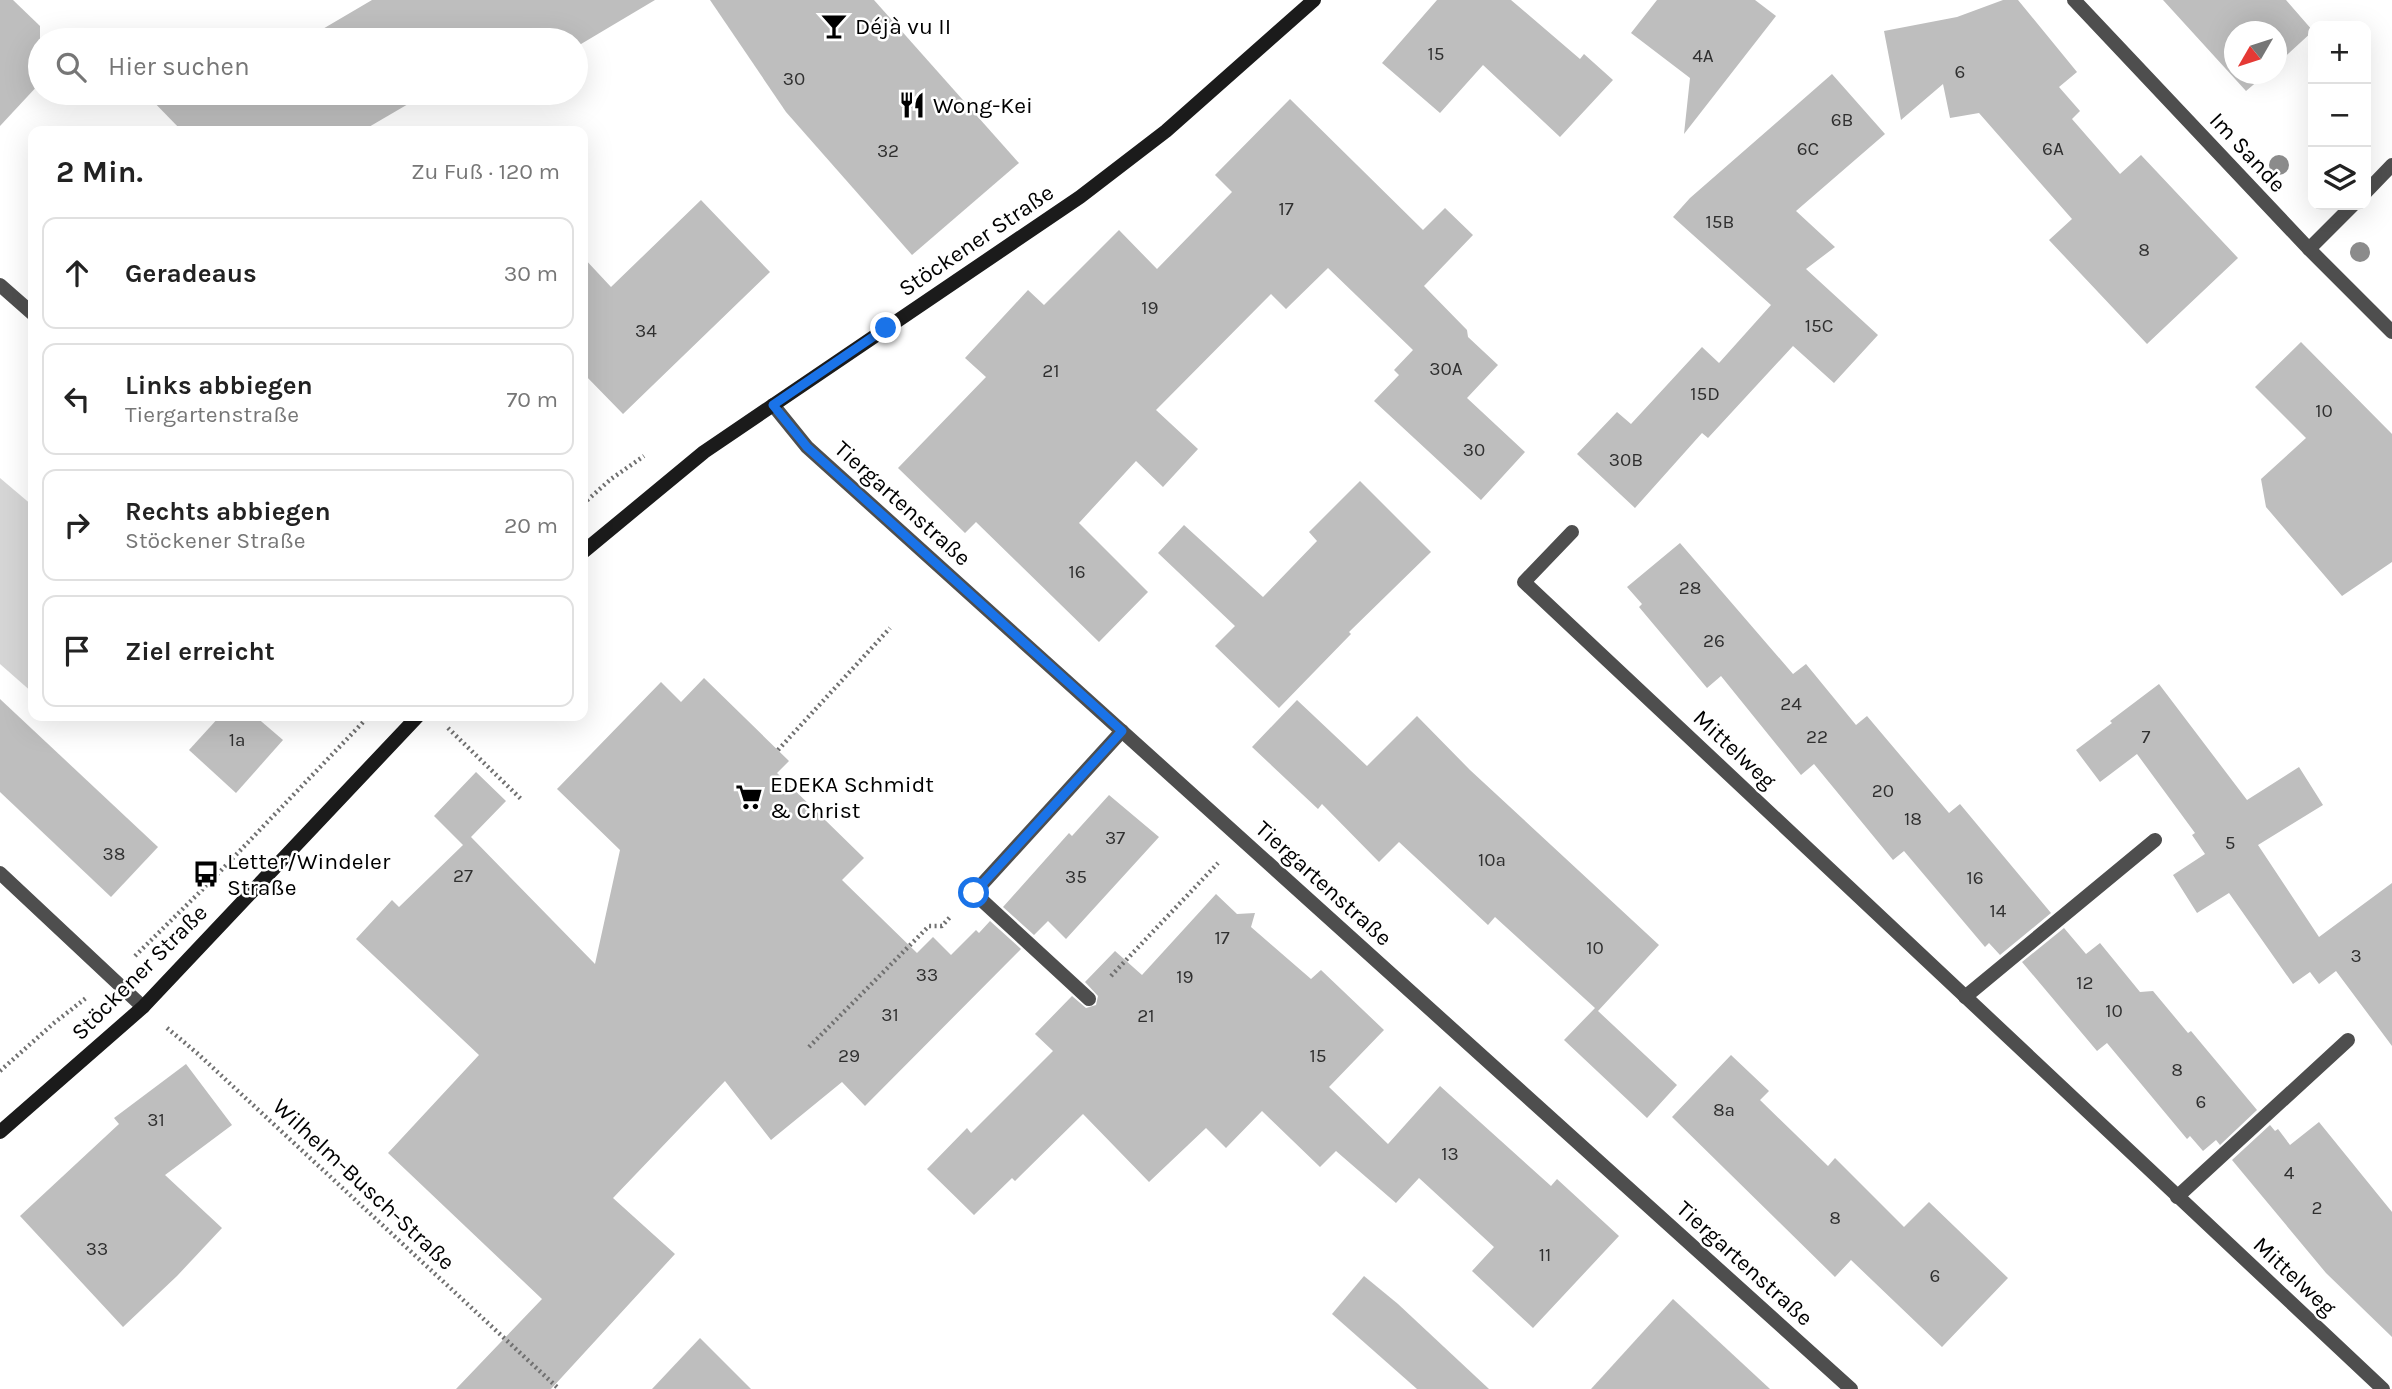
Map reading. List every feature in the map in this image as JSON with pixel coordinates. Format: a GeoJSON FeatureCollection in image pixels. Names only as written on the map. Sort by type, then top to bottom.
{"type":"FeatureCollection","features":[{"type":"Feature","properties":{"kind":"main road","name":"Stöckener Straße"},"geometry":{"type":"LineString","coordinates":[[588,548],[689,464],[1080,197],[1166,131],[1314,0]]}},
{"type":"Feature","properties":{"kind":"main road","name":"Stöckener Straße"},"geometry":{"type":"LineString","coordinates":[[0,1132],[143,1007],[413,721]]}},
{"type":"Feature","properties":{"kind":"street","name":"Im Sande"},"geometry":{"type":"LineString","coordinates":[[2074,0],[2309,249],[2392,332]]}},
{"type":"Feature","properties":{"kind":"street"},"geometry":{"type":"LineString","coordinates":[[2371,187],[2392,165]]}},
{"type":"Feature","properties":{"kind":"street"},"geometry":{"type":"LineString","coordinates":[[2309,249],[2348,210]]}},
{"type":"Feature","properties":{"kind":"street"},"geometry":{"type":"LineString","coordinates":[[0,285],[28,310]]}},
{"type":"Feature","properties":{"kind":"street","name":"Tiergartenstraße"},"geometry":{"type":"LineString","coordinates":[[773,405],[807,447],[1851,1389]]}},
{"type":"Feature","properties":{"kind":"street","name":"Mittelweg"},"geometry":{"type":"LineString","coordinates":[[1572,532],[1524,582],[2382,1389]]}},
{"type":"Feature","properties":{"kind":"street"},"geometry":{"type":"LineString","coordinates":[[1089,999],[974,893],[1122,731]]}},
{"type":"Feature","properties":{"kind":"street"},"geometry":{"type":"LineString","coordinates":[[1965,997],[2155,840]]}},
{"type":"Feature","properties":{"kind":"street"},"geometry":{"type":"LineString","coordinates":[[0,873],[143,1007]]}},
{"type":"Feature","properties":{"kind":"street"},"geometry":{"type":"LineString","coordinates":[[2177,1196],[2348,1040]]}},
{"type":"Feature","properties":{"kind":"path"},"geometry":{"type":"LineString","coordinates":[[778,750],[890,628]]}},
{"type":"Feature","properties":{"kind":"path"},"geometry":{"type":"LineString","coordinates":[[0,1071],[54,1023],[113,977],[203,890],[364,721]]}},
{"type":"Feature","properties":{"kind":"path"},"geometry":{"type":"LineString","coordinates":[[443,723],[521,799]]}},
{"type":"Feature","properties":{"kind":"path"},"geometry":{"type":"LineString","coordinates":[[1089,999],[1240,839]]}},
{"type":"Feature","properties":{"kind":"path"},"geometry":{"type":"LineString","coordinates":[[809,1047],[929,926],[942,926],[974,893]]}},
{"type":"Feature","properties":{"kind":"path","name":"Wilhelm-Busch-Straße"},"geometry":{"type":"LineString","coordinates":[[143,1007],[207,1062],[559,1389]]}},
{"type":"Feature","properties":{"kind":"shaded area"},"geometry":{"type":"Polygon","coordinates":[[[0,478],[28,502],[28,689],[0,664],[0,478]]]}},
{"type":"Feature","properties":{"kind":"building"},"geometry":{"type":"Polygon","coordinates":[[[0,0],[13,0],[40,28],[28,28],[28,96],[0,126],[0,0]]]}},
{"type":"Feature","properties":{"kind":"building"},"geometry":{"type":"Polygon","coordinates":[[[372,0],[655,0],[588,40],[588,28],[324,28],[372,0]]]}},
{"type":"Feature","properties":{"kind":"building"},"geometry":{"type":"Polygon","coordinates":[[[710,0],[874,0],[1019,163],[912,255],[786,112],[710,0]]]}},
{"type":"Feature","properties":{"kind":"building"},"geometry":{"type":"Polygon","coordinates":[[[1437,0],[1511,0],[1580,59],[1584,54],[1613,80],[1560,137],[1483,65],[1440,113],[1382,63],[1437,0]]]}},
{"type":"Feature","properties":{"kind":"building"},"geometry":{"type":"Polygon","coordinates":[[[1657,0],[1755,0],[1776,16],[1684,134],[1690,78],[1631,33],[1657,0]]]}},
{"type":"Feature","properties":{"kind":"building"},"geometry":{"type":"Polygon","coordinates":[[[2003,0],[2018,0],[2077,72],[2059,87],[2080,111],[2072,119],[2120,174],[2141,155],[2238,258],[2147,344],[2049,240],[2072,219],[1979,113],[1950,118],[1943,84],[1901,120],[1884,31],[1957,17],[2003,0]]]}},
{"type":"Feature","properties":{"kind":"building"},"geometry":{"type":"Polygon","coordinates":[[[2163,0],[2286,0],[2308,25],[2308,36],[2287,55],[2287,21],[2224,21],[2224,67],[2163,0]]]}},
{"type":"Feature","properties":{"kind":"building"},"geometry":{"type":"Polygon","coordinates":[[[1832,74],[1885,134],[1796,211],[1835,247],[1806,269],[1878,335],[1834,383],[1793,346],[1708,438],[1702,433],[1635,508],[1577,454],[1617,412],[1631,424],[1702,347],[1719,363],[1771,305],[1673,217],[1690,198],[1832,74]]]}},
{"type":"Feature","properties":{"kind":"building"},"geometry":{"type":"Polygon","coordinates":[[[2240,84],[2254,84],[2246,91],[2240,84]]]}},
{"type":"Feature","properties":{"kind":"building"},"geometry":{"type":"Polygon","coordinates":[[[1290,99],[1423,230],[1445,208],[1473,235],[1424,286],[1467,330],[1468,337],[1498,365],[1467,398],[1525,452],[1481,500],[1374,401],[1399,375],[1394,370],[1413,350],[1328,268],[1286,309],[1271,294],[1156,410],[1198,449],[1163,487],[1136,461],[1079,523],[1148,592],[1099,642],[976,522],[965,533],[898,468],[986,377],[965,358],[1028,290],[1044,305],[1119,230],[1157,269],[1232,192],[1215,175],[1290,99]]]}},
{"type":"Feature","properties":{"kind":"building"},"geometry":{"type":"Polygon","coordinates":[[[157,105],[406,105],[371,126],[177,126],[157,105]]]}},
{"type":"Feature","properties":{"kind":"building"},"geometry":{"type":"Polygon","coordinates":[[[701,200],[770,272],[623,414],[588,378],[588,262],[611,287],[701,200]]]}},
{"type":"Feature","properties":{"kind":"building"},"geometry":{"type":"Polygon","coordinates":[[[2301,342],[2392,434],[2392,562],[2342,596],[2266,507],[2261,479],[2306,438],[2255,387],[2301,342]]]}},
{"type":"Feature","properties":{"kind":"building"},"geometry":{"type":"Polygon","coordinates":[[[1360,481],[1431,552],[1349,632],[1351,634],[1279,708],[1215,646],[1235,626],[1158,553],[1184,525],[1263,597],[1317,541],[1309,532],[1360,481]]]}},
{"type":"Feature","properties":{"kind":"building"},"geometry":{"type":"Polygon","coordinates":[[[1680,543],[1793,674],[1806,664],[1856,725],[1867,716],[1949,813],[1960,804],[2051,913],[2000,955],[1989,943],[1985,947],[1904,851],[1893,860],[1814,764],[1801,775],[1721,676],[1707,688],[1639,607],[1642,604],[1627,587],[1680,543]]]}},
{"type":"Feature","properties":{"kind":"building"},"geometry":{"type":"Polygon","coordinates":[[[704,678],[789,761],[777,773],[864,858],[842,880],[917,953],[933,937],[951,955],[976,930],[979,933],[990,921],[1021,949],[865,1106],[842,1082],[771,1140],[725,1081],[613,1198],[675,1254],[551,1389],[456,1389],[542,1299],[388,1153],[479,1055],[356,939],[392,900],[399,907],[463,845],[434,816],[476,772],[506,801],[471,837],[595,964],[620,850],[557,789],[661,682],[681,702],[704,678]]]}},
{"type":"Feature","properties":{"kind":"building"},"geometry":{"type":"Polygon","coordinates":[[[2159,684],[2247,800],[2299,767],[2323,805],[2258,845],[2319,937],[2392,883],[2392,1046],[2336,971],[2319,984],[2310,972],[2293,984],[2229,893],[2197,913],[2173,875],[2205,854],[2192,835],[2195,833],[2137,754],[2100,782],[2076,750],[2159,684]]]}},
{"type":"Feature","properties":{"kind":"building"},"geometry":{"type":"Polygon","coordinates":[[[0,699],[158,847],[111,897],[0,792],[0,699]]]}},
{"type":"Feature","properties":{"kind":"building"},"geometry":{"type":"Polygon","coordinates":[[[1297,700],[1367,766],[1417,716],[1470,770],[1659,945],[1598,1011],[1677,1085],[1647,1118],[1564,1040],[1595,1008],[1495,917],[1488,925],[1399,842],[1379,862],[1322,804],[1318,809],[1252,747],[1297,700]]]}},
{"type":"Feature","properties":{"kind":"building"},"geometry":{"type":"Polygon","coordinates":[[[215,721],[261,721],[283,740],[236,793],[189,750],[215,721]]]}},
{"type":"Feature","properties":{"kind":"building"},"geometry":{"type":"Polygon","coordinates":[[[1109,795],[1159,837],[1066,939],[1048,921],[1034,935],[1003,907],[1069,833],[1072,836],[1109,795]]]}},
{"type":"Feature","properties":{"kind":"building"},"geometry":{"type":"Polygon","coordinates":[[[1216,894],[1237,914],[1255,913],[1251,927],[1311,979],[1321,970],[1384,1030],[1329,1087],[1388,1144],[1440,1086],[1551,1186],[1557,1179],[1619,1236],[1533,1328],[1472,1271],[1494,1247],[1419,1178],[1396,1203],[1336,1151],[1320,1167],[1262,1111],[1226,1148],[1206,1128],[1149,1182],[1083,1114],[1015,1181],[1012,1178],[974,1215],[927,1169],[967,1128],[971,1133],[1053,1051],[1035,1034],[1072,996],[1086,1008],[1096,1005],[1098,996],[1085,982],[1115,951],[1142,975],[1216,894]]]}},
{"type":"Feature","properties":{"kind":"building"},"geometry":{"type":"Polygon","coordinates":[[[2064,928],[2086,954],[2100,943],[2140,992],[2153,991],[2188,1033],[2191,1031],[2257,1110],[2220,1145],[2216,1140],[2203,1151],[2190,1136],[2187,1139],[2107,1043],[2097,1051],[2022,962],[2064,928]]]}},
{"type":"Feature","properties":{"kind":"building"},"geometry":{"type":"Polygon","coordinates":[[[1731,1055],[1769,1091],[1760,1100],[1828,1166],[1835,1158],[1904,1227],[1929,1202],[2008,1278],[1942,1347],[1851,1260],[1835,1277],[1672,1117],[1731,1055]]]}},
{"type":"Feature","properties":{"kind":"building"},"geometry":{"type":"Polygon","coordinates":[[[186,1064],[232,1125],[165,1175],[222,1228],[177,1276],[123,1327],[20,1216],[119,1124],[114,1118],[186,1064]]]}},
{"type":"Feature","properties":{"kind":"building"},"geometry":{"type":"Polygon","coordinates":[[[2319,1122],[2392,1212],[2392,1337],[2326,1273],[2232,1160],[2270,1125],[2275,1131],[2278,1129],[2290,1145],[2319,1122]]]}},
{"type":"Feature","properties":{"kind":"building"},"geometry":{"type":"Polygon","coordinates":[[[1364,1276],[1489,1389],[1417,1389],[1332,1314],[1364,1276]]]}},
{"type":"Feature","properties":{"kind":"building"},"geometry":{"type":"Polygon","coordinates":[[[1673,1299],[1770,1389],[1591,1389],[1673,1299]]]}},
{"type":"Feature","properties":{"kind":"building"},"geometry":{"type":"Polygon","coordinates":[[[700,1338],[751,1389],[652,1389],[700,1338]]]}},
{"type":"Feature","properties":{"kind":"place","name":"Déjà vu II"},"geometry":{"type":"Point","coordinates":[834,26]}},
{"type":"Feature","properties":{"kind":"place","name":"Wong-Kei"},"geometry":{"type":"Point","coordinates":[912,105]}},
{"type":"Feature","properties":{"kind":"place","name":"EDEKA Schmidt & Christ"},"geometry":{"type":"Point","coordinates":[749,797]}},
{"type":"Feature","properties":{"kind":"place","name":"Letter/Windeler Straße"},"geometry":{"type":"Point","coordinates":[206,874]}},
{"type":"Feature","properties":{"kind":"route"},"geometry":{"type":"LineString","coordinates":[[886,328],[773,405],[807,447],[1122,731],[974,893]]}}]}
